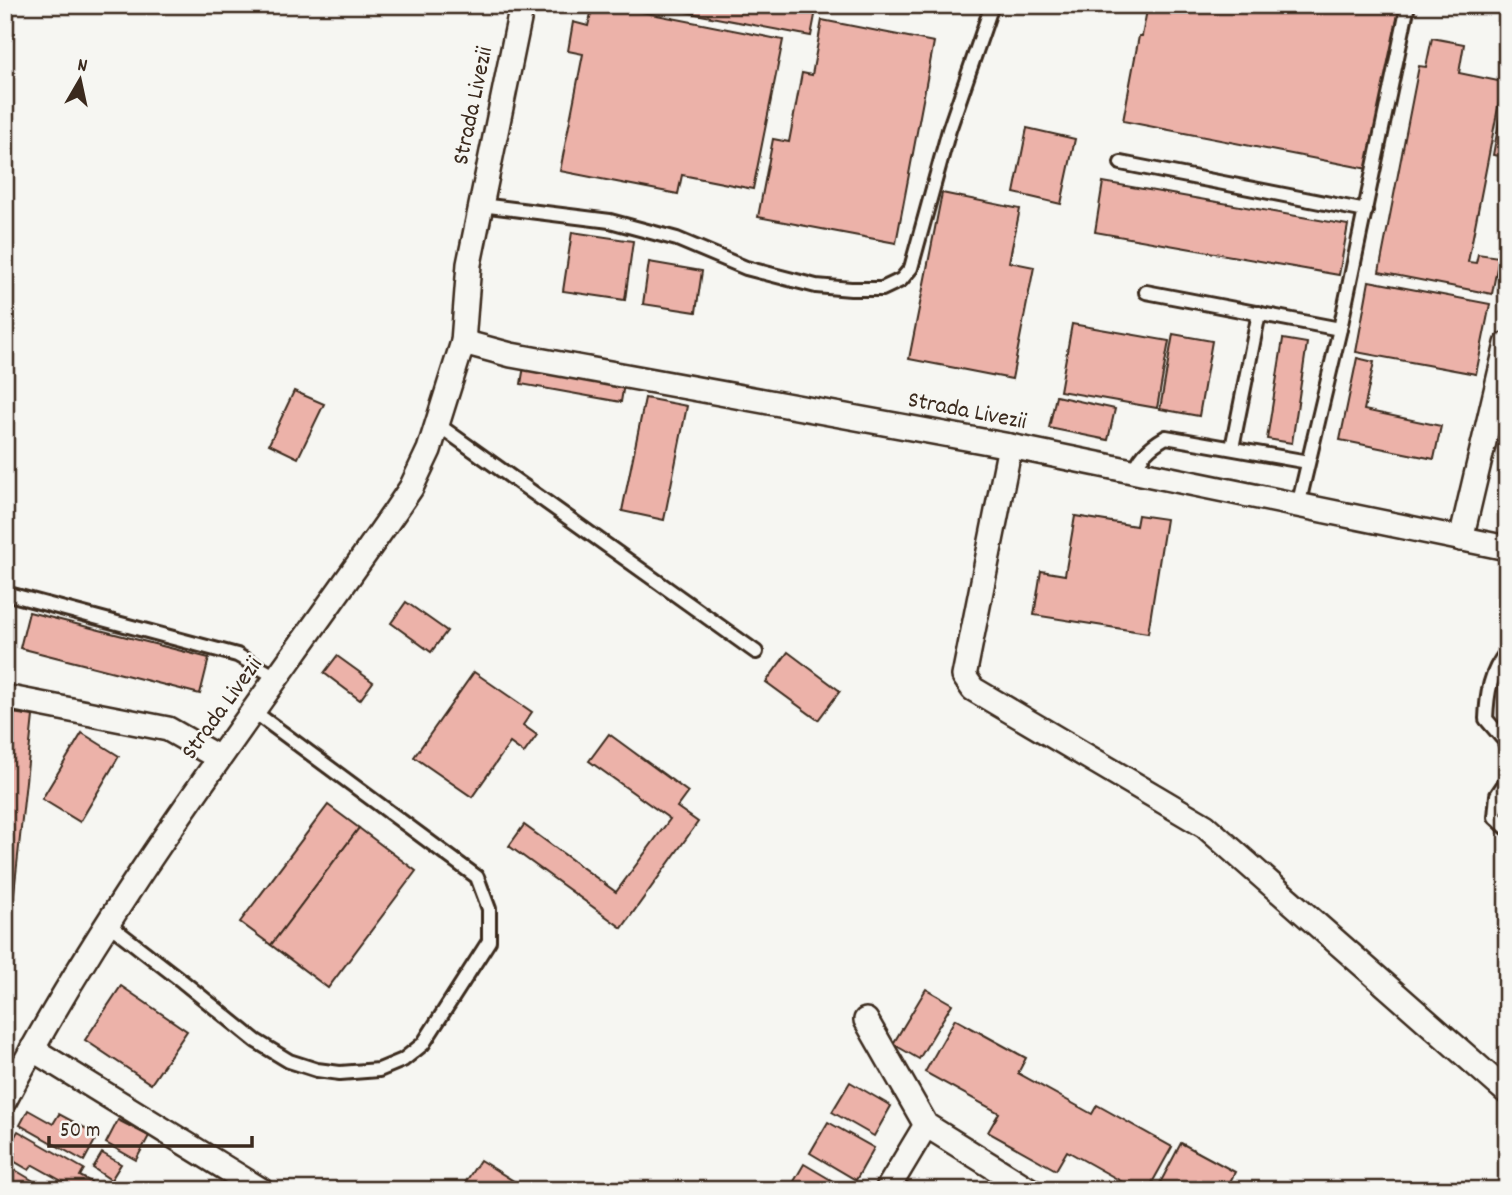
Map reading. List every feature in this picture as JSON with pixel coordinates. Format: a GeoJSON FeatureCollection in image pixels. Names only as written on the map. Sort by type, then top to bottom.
{"type":"FeatureCollection","features":[{"type":"Feature","properties":{"kind":"street","name":"Strada Livezii"},"geometry":{"type":"LineString","coordinates":[[5,1100],[107,923],[219,758],[411,488],[429,450],[463,342],[469,264],[522,5]]}},
{"type":"Feature","properties":{"kind":"street","name":"Strada Livezii"},"geometry":{"type":"LineString","coordinates":[[463,342],[525,357],[1010,446],[1507,548]]}},
{"type":"Feature","properties":{"kind":"street"},"geometry":{"type":"LineString","coordinates":[[1461,539],[1507,344]]}},
{"type":"Feature","properties":{"kind":"street"},"geometry":{"type":"LineString","coordinates":[[1010,446],[964,676],[973,689],[1205,826],[1507,1092]]}},
{"type":"Feature","properties":{"kind":"street"},"geometry":{"type":"LineString","coordinates":[[5,697],[168,729],[219,758]]}},
{"type":"Feature","properties":{"kind":"street"},"geometry":{"type":"LineString","coordinates":[[866,1020],[926,1125],[1030,1190]]}},
{"type":"Feature","properties":{"kind":"street"},"geometry":{"type":"LineString","coordinates":[[32,1049],[261,1190]]}},
{"type":"Feature","properties":{"kind":"street"},"geometry":{"type":"LineString","coordinates":[[887,1190],[926,1125]]}},
{"type":"Feature","properties":{"kind":"lane"},"geometry":{"type":"LineString","coordinates":[[481,205],[610,221],[677,239],[746,268],[816,286],[882,289],[901,280],[911,268],[949,130],[992,5]]}},
{"type":"Feature","properties":{"kind":"lane"},"geometry":{"type":"LineString","coordinates":[[1298,506],[1366,211],[1408,5]]}},
{"type":"Feature","properties":{"kind":"lane"},"geometry":{"type":"LineString","coordinates":[[1121,163],[1366,211]]}},
{"type":"Feature","properties":{"kind":"lane"},"geometry":{"type":"LineString","coordinates":[[1146,292],[1340,329]]}},
{"type":"Feature","properties":{"kind":"lane"},"geometry":{"type":"LineString","coordinates":[[1232,448],[1259,313]]}},
{"type":"Feature","properties":{"kind":"lane"},"geometry":{"type":"LineString","coordinates":[[437,424],[756,652]]}},
{"type":"Feature","properties":{"kind":"lane"},"geometry":{"type":"LineString","coordinates":[[1135,472],[1138,461],[1155,443],[1166,437],[1308,462]]}},
{"type":"Feature","properties":{"kind":"lane"},"geometry":{"type":"LineString","coordinates":[[5,593],[237,655],[278,678]]}},
{"type":"Feature","properties":{"kind":"lane"},"geometry":{"type":"LineString","coordinates":[[1507,652],[1497,663],[1487,695],[1486,719],[1507,747]]}},
{"type":"Feature","properties":{"kind":"lane"},"geometry":{"type":"LineString","coordinates":[[107,923],[257,1041],[289,1061],[317,1070],[340,1073],[379,1070],[403,1060],[423,1044],[489,941],[489,909],[477,877],[253,711]]}},
{"type":"Feature","properties":{"kind":"lane"},"geometry":{"type":"LineString","coordinates":[[1507,780],[1497,795],[1495,817],[1507,828]]}},
{"type":"Feature","properties":{"kind":"building"},"geometry":{"type":"Polygon","coordinates":[[[593,5],[606,5],[783,40],[753,189],[682,175],[678,194],[560,171],[583,54],[568,51],[573,22],[588,26],[593,5]]]}},
{"type":"Feature","properties":{"kind":"building"},"geometry":{"type":"Polygon","coordinates":[[[648,5],[817,5],[811,36],[648,5]]]}},
{"type":"Feature","properties":{"kind":"building"},"geometry":{"type":"Polygon","coordinates":[[[1148,5],[1400,5],[1368,169],[1123,121],[1139,36],[1142,36],[1148,5]]]}},
{"type":"Feature","properties":{"kind":"building"},"geometry":{"type":"Polygon","coordinates":[[[822,20],[934,42],[896,243],[758,217],[773,139],[789,142],[802,73],[812,75],[822,20]]]}},
{"type":"Feature","properties":{"kind":"building"},"geometry":{"type":"Polygon","coordinates":[[[1432,38],[1464,44],[1459,73],[1503,82],[1468,262],[1476,263],[1478,254],[1499,257],[1492,294],[1379,272],[1419,66],[1426,67],[1432,38]]]}},
{"type":"Feature","properties":{"kind":"building"},"geometry":{"type":"Polygon","coordinates":[[[1500,117],[1507,118],[1507,157],[1493,155],[1500,117]]]}},
{"type":"Feature","properties":{"kind":"building"},"geometry":{"type":"Polygon","coordinates":[[[1027,128],[1075,139],[1061,204],[1014,193],[1027,128]]]}},
{"type":"Feature","properties":{"kind":"building"},"geometry":{"type":"Polygon","coordinates":[[[1103,182],[1348,225],[1339,275],[1095,232],[1103,182]]]}},
{"type":"Feature","properties":{"kind":"building"},"geometry":{"type":"Polygon","coordinates":[[[942,193],[1020,209],[1009,262],[1034,267],[1012,379],[909,359],[942,193]]]}},
{"type":"Feature","properties":{"kind":"building"},"geometry":{"type":"Polygon","coordinates":[[[572,232],[633,241],[625,300],[563,291],[572,232]]]}},
{"type":"Feature","properties":{"kind":"building"},"geometry":{"type":"Polygon","coordinates":[[[649,262],[702,271],[696,312],[643,304],[649,262]]]}},
{"type":"Feature","properties":{"kind":"building"},"geometry":{"type":"Polygon","coordinates":[[[1369,281],[1490,304],[1476,374],[1356,352],[1369,281]]]}},
{"type":"Feature","properties":{"kind":"building"},"geometry":{"type":"Polygon","coordinates":[[[1072,324],[1169,341],[1157,408],[1060,391],[1072,324]]]}},
{"type":"Feature","properties":{"kind":"building"},"geometry":{"type":"Polygon","coordinates":[[[1173,334],[1212,341],[1199,416],[1160,409],[1173,334]]]}},
{"type":"Feature","properties":{"kind":"building"},"geometry":{"type":"Polygon","coordinates":[[[1283,339],[1307,343],[1292,443],[1267,439],[1283,339]]]}},
{"type":"Feature","properties":{"kind":"building"},"geometry":{"type":"Polygon","coordinates":[[[1357,358],[1374,362],[1364,410],[1441,426],[1434,459],[1340,440],[1357,358]]]}},
{"type":"Feature","properties":{"kind":"building"},"geometry":{"type":"Polygon","coordinates":[[[524,366],[624,384],[621,402],[521,384],[524,366]]]}},
{"type":"Feature","properties":{"kind":"building"},"geometry":{"type":"Polygon","coordinates":[[[294,391],[324,404],[298,458],[269,444],[294,391]]]}},
{"type":"Feature","properties":{"kind":"building"},"geometry":{"type":"Polygon","coordinates":[[[1056,396],[1115,409],[1108,440],[1049,428],[1056,396]]]}},
{"type":"Feature","properties":{"kind":"building"},"geometry":{"type":"Polygon","coordinates":[[[645,398],[687,406],[664,520],[622,511],[645,398]]]}},
{"type":"Feature","properties":{"kind":"building"},"geometry":{"type":"Polygon","coordinates":[[[1138,515],[1166,519],[1148,633],[1034,615],[1041,571],[1065,575],[1075,516],[1136,526],[1138,515]]]}},
{"type":"Feature","properties":{"kind":"building"},"geometry":{"type":"Polygon","coordinates":[[[406,602],[447,631],[431,652],[391,623],[406,602]]]}},
{"type":"Feature","properties":{"kind":"building"},"geometry":{"type":"Polygon","coordinates":[[[29,612],[209,658],[200,694],[20,648],[29,612]]]}},
{"type":"Feature","properties":{"kind":"building"},"geometry":{"type":"Polygon","coordinates":[[[788,652],[840,691],[818,720],[766,682],[788,652]]]}},
{"type":"Feature","properties":{"kind":"building"},"geometry":{"type":"Polygon","coordinates":[[[337,656],[373,682],[360,700],[324,673],[337,656]]]}},
{"type":"Feature","properties":{"kind":"building"},"geometry":{"type":"Polygon","coordinates":[[[474,672],[532,712],[523,725],[537,735],[524,753],[510,743],[472,797],[414,757],[474,672]]]}},
{"type":"Feature","properties":{"kind":"building"},"geometry":{"type":"Polygon","coordinates":[[[5,712],[33,716],[11,921],[5,921],[5,712]]]}},
{"type":"Feature","properties":{"kind":"building"},"geometry":{"type":"Polygon","coordinates":[[[82,733],[119,756],[80,822],[42,799],[82,733]]]}},
{"type":"Feature","properties":{"kind":"building"},"geometry":{"type":"Polygon","coordinates":[[[609,734],[688,792],[677,807],[698,822],[622,928],[509,846],[524,825],[616,892],[670,819],[589,761],[609,734]]]}},
{"type":"Feature","properties":{"kind":"building"},"geometry":{"type":"Polygon","coordinates":[[[328,805],[359,828],[271,945],[240,922],[328,805]]]}},
{"type":"Feature","properties":{"kind":"building"},"geometry":{"type":"Polygon","coordinates":[[[359,828],[416,871],[328,988],[271,945],[359,828]]]}},
{"type":"Feature","properties":{"kind":"building"},"geometry":{"type":"Polygon","coordinates":[[[121,986],[187,1031],[151,1084],[85,1040],[121,986]]]}},
{"type":"Feature","properties":{"kind":"building"},"geometry":{"type":"Polygon","coordinates":[[[926,989],[952,1004],[919,1059],[893,1044],[926,989]]]}},
{"type":"Feature","properties":{"kind":"building"},"geometry":{"type":"Polygon","coordinates":[[[955,1019],[1026,1058],[1018,1073],[1092,1114],[1097,1105],[1172,1147],[1148,1190],[1137,1190],[1067,1151],[1056,1170],[988,1132],[999,1113],[925,1072],[955,1019]]]}},
{"type":"Feature","properties":{"kind":"building"},"geometry":{"type":"Polygon","coordinates":[[[850,1082],[891,1106],[874,1136],[832,1112],[850,1082]]]}},
{"type":"Feature","properties":{"kind":"building"},"geometry":{"type":"Polygon","coordinates":[[[28,1110],[53,1124],[59,1114],[98,1135],[84,1161],[20,1125],[28,1110]]]}},
{"type":"Feature","properties":{"kind":"building"},"geometry":{"type":"Polygon","coordinates":[[[118,1120],[149,1136],[136,1160],[106,1143],[118,1120]]]}},
{"type":"Feature","properties":{"kind":"building"},"geometry":{"type":"Polygon","coordinates":[[[828,1122],[874,1148],[856,1180],[810,1153],[828,1122]]]}},
{"type":"Feature","properties":{"kind":"building"},"geometry":{"type":"Polygon","coordinates":[[[18,1131],[84,1169],[80,1176],[91,1182],[87,1190],[78,1190],[33,1165],[29,1170],[12,1160],[15,1154],[7,1150],[18,1131]]]}},
{"type":"Feature","properties":{"kind":"building"},"geometry":{"type":"Polygon","coordinates":[[[1181,1143],[1235,1172],[1226,1190],[1174,1190],[1160,1183],[1181,1143]]]}},
{"type":"Feature","properties":{"kind":"building"},"geometry":{"type":"Polygon","coordinates":[[[102,1153],[121,1164],[111,1180],[93,1168],[102,1153]]]}},
{"type":"Feature","properties":{"kind":"building"},"geometry":{"type":"Polygon","coordinates":[[[480,1160],[528,1190],[469,1190],[463,1186],[480,1160]]]}},
{"type":"Feature","properties":{"kind":"building"},"geometry":{"type":"Polygon","coordinates":[[[5,1164],[37,1183],[33,1190],[5,1190],[5,1164]]]}},
{"type":"Feature","properties":{"kind":"building"},"geometry":{"type":"Polygon","coordinates":[[[804,1164],[848,1190],[789,1190],[804,1164]]]}}]}
